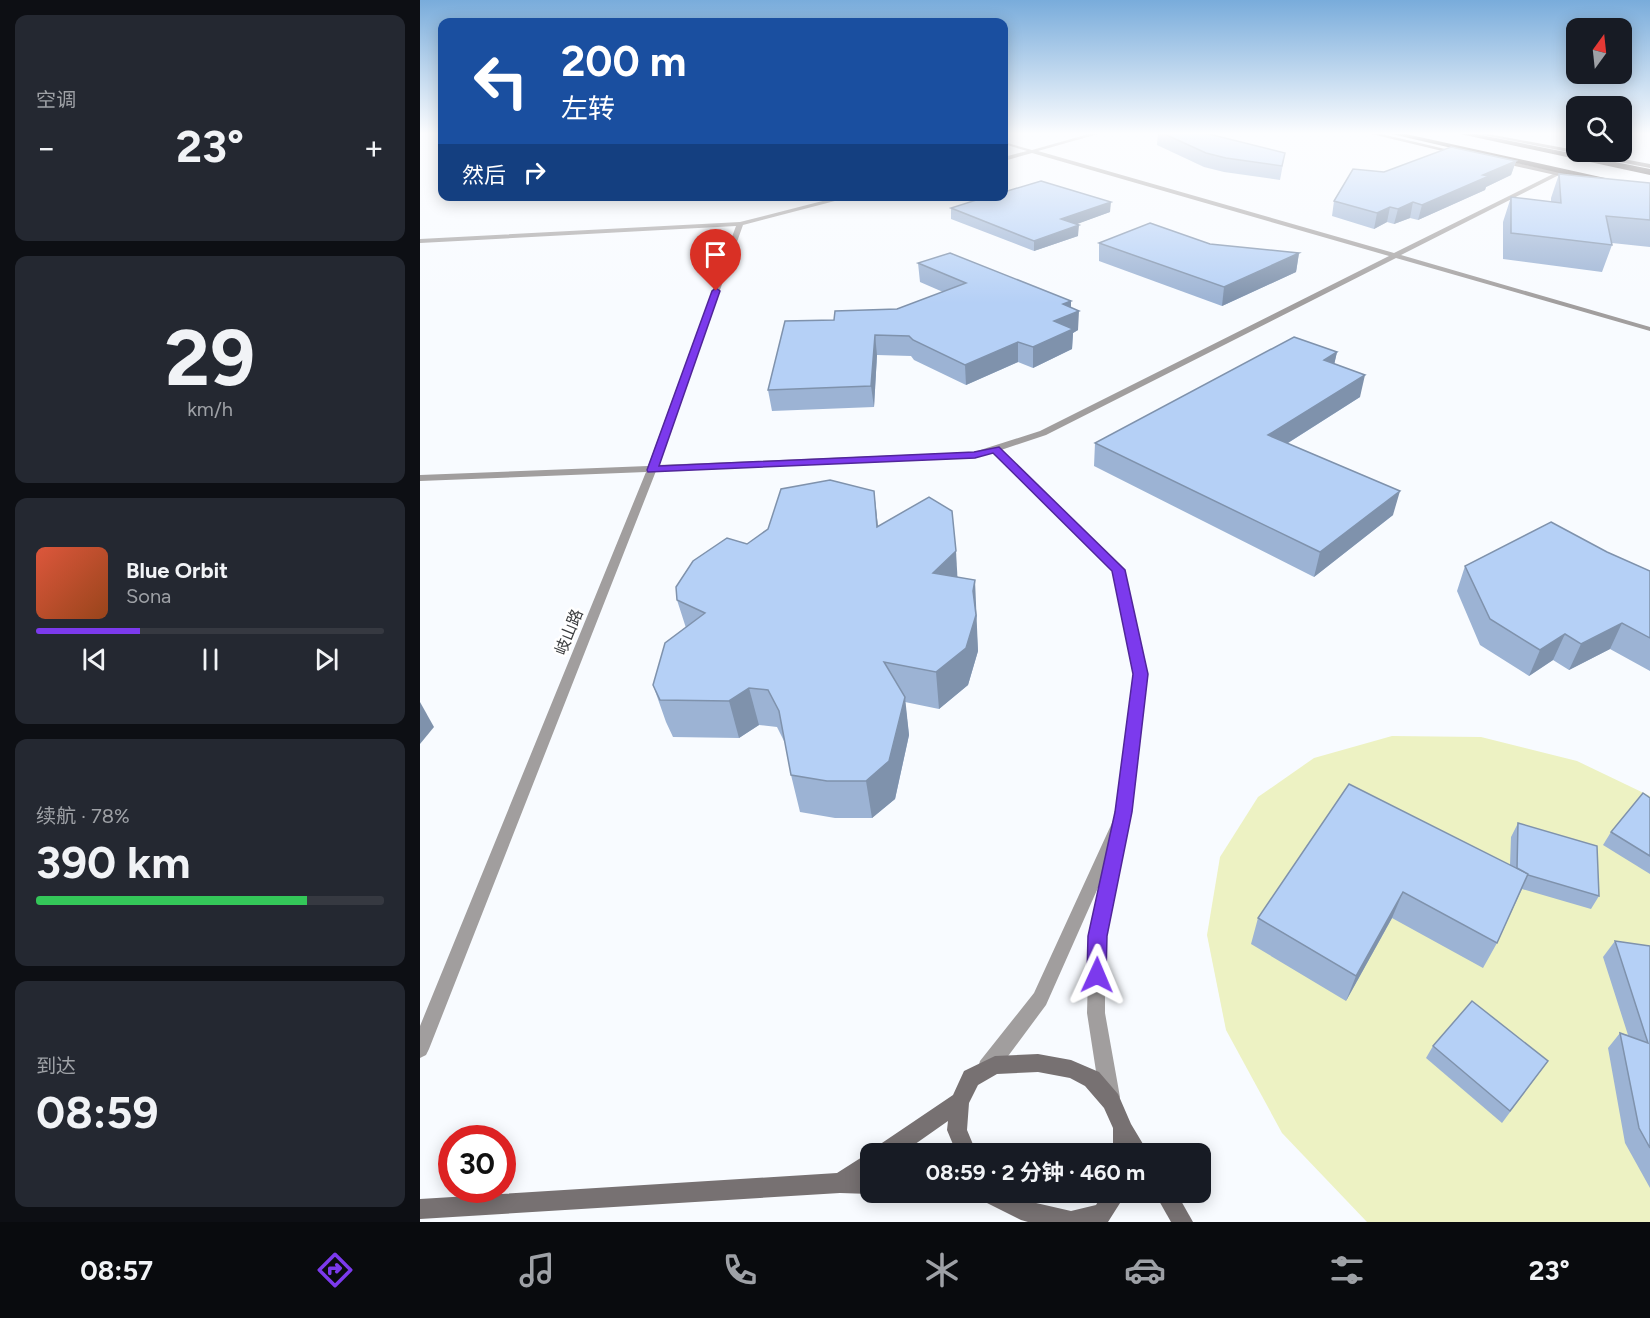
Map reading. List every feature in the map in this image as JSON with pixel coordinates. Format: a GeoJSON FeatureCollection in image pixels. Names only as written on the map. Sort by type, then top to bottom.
{"type":"FeatureCollection","features":[{"type":"Feature","properties":{"kind":"main road"},"geometry":{"type":"LineString","coordinates":[[1635,189],[1650,192]]}},
{"type":"Feature","properties":{"kind":"main road"},"geometry":{"type":"LineString","coordinates":[[962,1143],[957,1130],[960,1102],[971,1078],[995,1065],[1038,1063],[1071,1069],[1092,1079],[1111,1101],[1132,1143]]}},
{"type":"Feature","properties":{"kind":"main road"},"geometry":{"type":"LineString","coordinates":[[899,1143],[960,1102]]}},
{"type":"Feature","properties":{"kind":"main road"},"geometry":{"type":"LineString","coordinates":[[1123,1128],[1123,1143]]}},
{"type":"Feature","properties":{"kind":"main road"},"geometry":{"type":"LineString","coordinates":[[840,1183],[860,1169]]}},
{"type":"Feature","properties":{"kind":"main road"},"geometry":{"type":"LineString","coordinates":[[420,1209],[840,1183],[860,1184]]}},
{"type":"Feature","properties":{"kind":"main road"},"geometry":{"type":"LineString","coordinates":[[1007,1203],[1021,1210],[1072,1222],[1102,1214],[1110,1203]]}},
{"type":"Feature","properties":{"kind":"main road"},"geometry":{"type":"LineString","coordinates":[[1171,1203],[1183,1222]]}},
{"type":"Feature","properties":{"kind":"street"},"geometry":{"type":"LineString","coordinates":[[1164,189],[1650,329]]}},
{"type":"Feature","properties":{"kind":"street"},"geometry":{"type":"LineString","coordinates":[[420,478],[975,455],[1043,433],[1527,189]]}},
{"type":"Feature","properties":{"kind":"street"},"geometry":{"type":"LineString","coordinates":[[420,241],[740,224],[831,201]]}},
{"type":"Feature","properties":{"kind":"street","name":"岐山路"},"geometry":{"type":"LineString","coordinates":[[420,1049],[652,470],[740,224]]}},
{"type":"Feature","properties":{"kind":"street"},"geometry":{"type":"LineString","coordinates":[[995,449],[1118,570],[1140,674],[1124,812],[1097,936],[1096,1013],[1111,1101]]}},
{"type":"Feature","properties":{"kind":"street"},"geometry":{"type":"LineString","coordinates":[[985,1070],[1040,999],[1124,812]]}},
{"type":"Feature","properties":{"kind":"green space"},"geometry":{"type":"Polygon","coordinates":[[[1392,736],[1481,737],[1577,761],[1650,796],[1650,1222],[1367,1222],[1282,1133],[1226,1030],[1207,935],[1220,857],[1258,797],[1314,758],[1392,736]]]}},
{"type":"Feature","properties":{"kind":"building"},"geometry":{"type":"Polygon","coordinates":[[[1068,189],[1111,202],[1061,219],[1079,225],[1034,241],[951,208],[973,201],[1008,201],[1008,191],[1068,189]]]}},
{"type":"Feature","properties":{"kind":"building"},"geometry":{"type":"Polygon","coordinates":[[[1341,189],[1459,189],[1422,205],[1413,202],[1398,209],[1390,207],[1377,213],[1334,201],[1341,189]]]}},
{"type":"Feature","properties":{"kind":"building"},"geometry":{"type":"Polygon","coordinates":[[[1560,189],[1650,189],[1650,220],[1606,216],[1612,245],[1511,233],[1511,197],[1561,203],[1560,189]]]}},
{"type":"Feature","properties":{"kind":"building"},"geometry":{"type":"Polygon","coordinates":[[[1150,223],[1210,244],[1299,253],[1224,287],[1099,243],[1150,223]]]}},
{"type":"Feature","properties":{"kind":"building"},"geometry":{"type":"Polygon","coordinates":[[[950,253],[1071,301],[1063,304],[1079,311],[1054,321],[1073,329],[1033,347],[1018,342],[965,365],[909,336],[875,335],[871,386],[768,390],[785,321],[834,320],[835,311],[897,309],[966,283],[918,263],[950,253]]]}},
{"type":"Feature","properties":{"kind":"building"},"geometry":{"type":"Polygon","coordinates":[[[1294,337],[1337,352],[1324,360],[1365,375],[1268,435],[1400,491],[1320,552],[1095,443],[1294,337]]]}},
{"type":"Feature","properties":{"kind":"building"},"geometry":{"type":"Polygon","coordinates":[[[830,480],[874,491],[877,527],[929,497],[952,511],[956,551],[933,573],[975,580],[973,591],[976,615],[966,648],[936,672],[884,662],[905,697],[889,761],[866,781],[827,781],[791,775],[779,711],[768,690],[749,688],[729,701],[660,700],[653,685],[665,643],[705,613],[677,600],[676,587],[693,561],[727,538],[747,544],[768,529],[781,489],[830,480]]]}},
{"type":"Feature","properties":{"kind":"building"},"geometry":{"type":"Polygon","coordinates":[[[1551,522],[1607,552],[1650,571],[1650,638],[1622,623],[1581,644],[1565,634],[1540,650],[1490,619],[1465,566],[1551,522]]]}},
{"type":"Feature","properties":{"kind":"building"},"geometry":{"type":"Polygon","coordinates":[[[1349,784],[1528,874],[1497,943],[1403,892],[1356,976],[1258,918],[1349,784]]]}},
{"type":"Feature","properties":{"kind":"building"},"geometry":{"type":"Polygon","coordinates":[[[1643,793],[1650,798],[1650,856],[1611,832],[1643,793]]]}},
{"type":"Feature","properties":{"kind":"building"},"geometry":{"type":"Polygon","coordinates":[[[1518,823],[1597,846],[1599,896],[1528,875],[1517,868],[1518,823]]]}},
{"type":"Feature","properties":{"kind":"building"},"geometry":{"type":"Polygon","coordinates":[[[1615,941],[1650,946],[1650,1148],[1639,1128],[1620,1033],[1648,1043],[1615,941]]]}},
{"type":"Feature","properties":{"kind":"building"},"geometry":{"type":"Polygon","coordinates":[[[1472,1001],[1548,1061],[1510,1111],[1433,1046],[1472,1001]]]}},
{"type":"Feature","properties":{"kind":"route"},"geometry":{"type":"LineString","coordinates":[[716,291],[652,470],[975,455],[995,449],[1118,570],[1140,674],[1124,812],[1097,936],[1097,975]]}}]}
